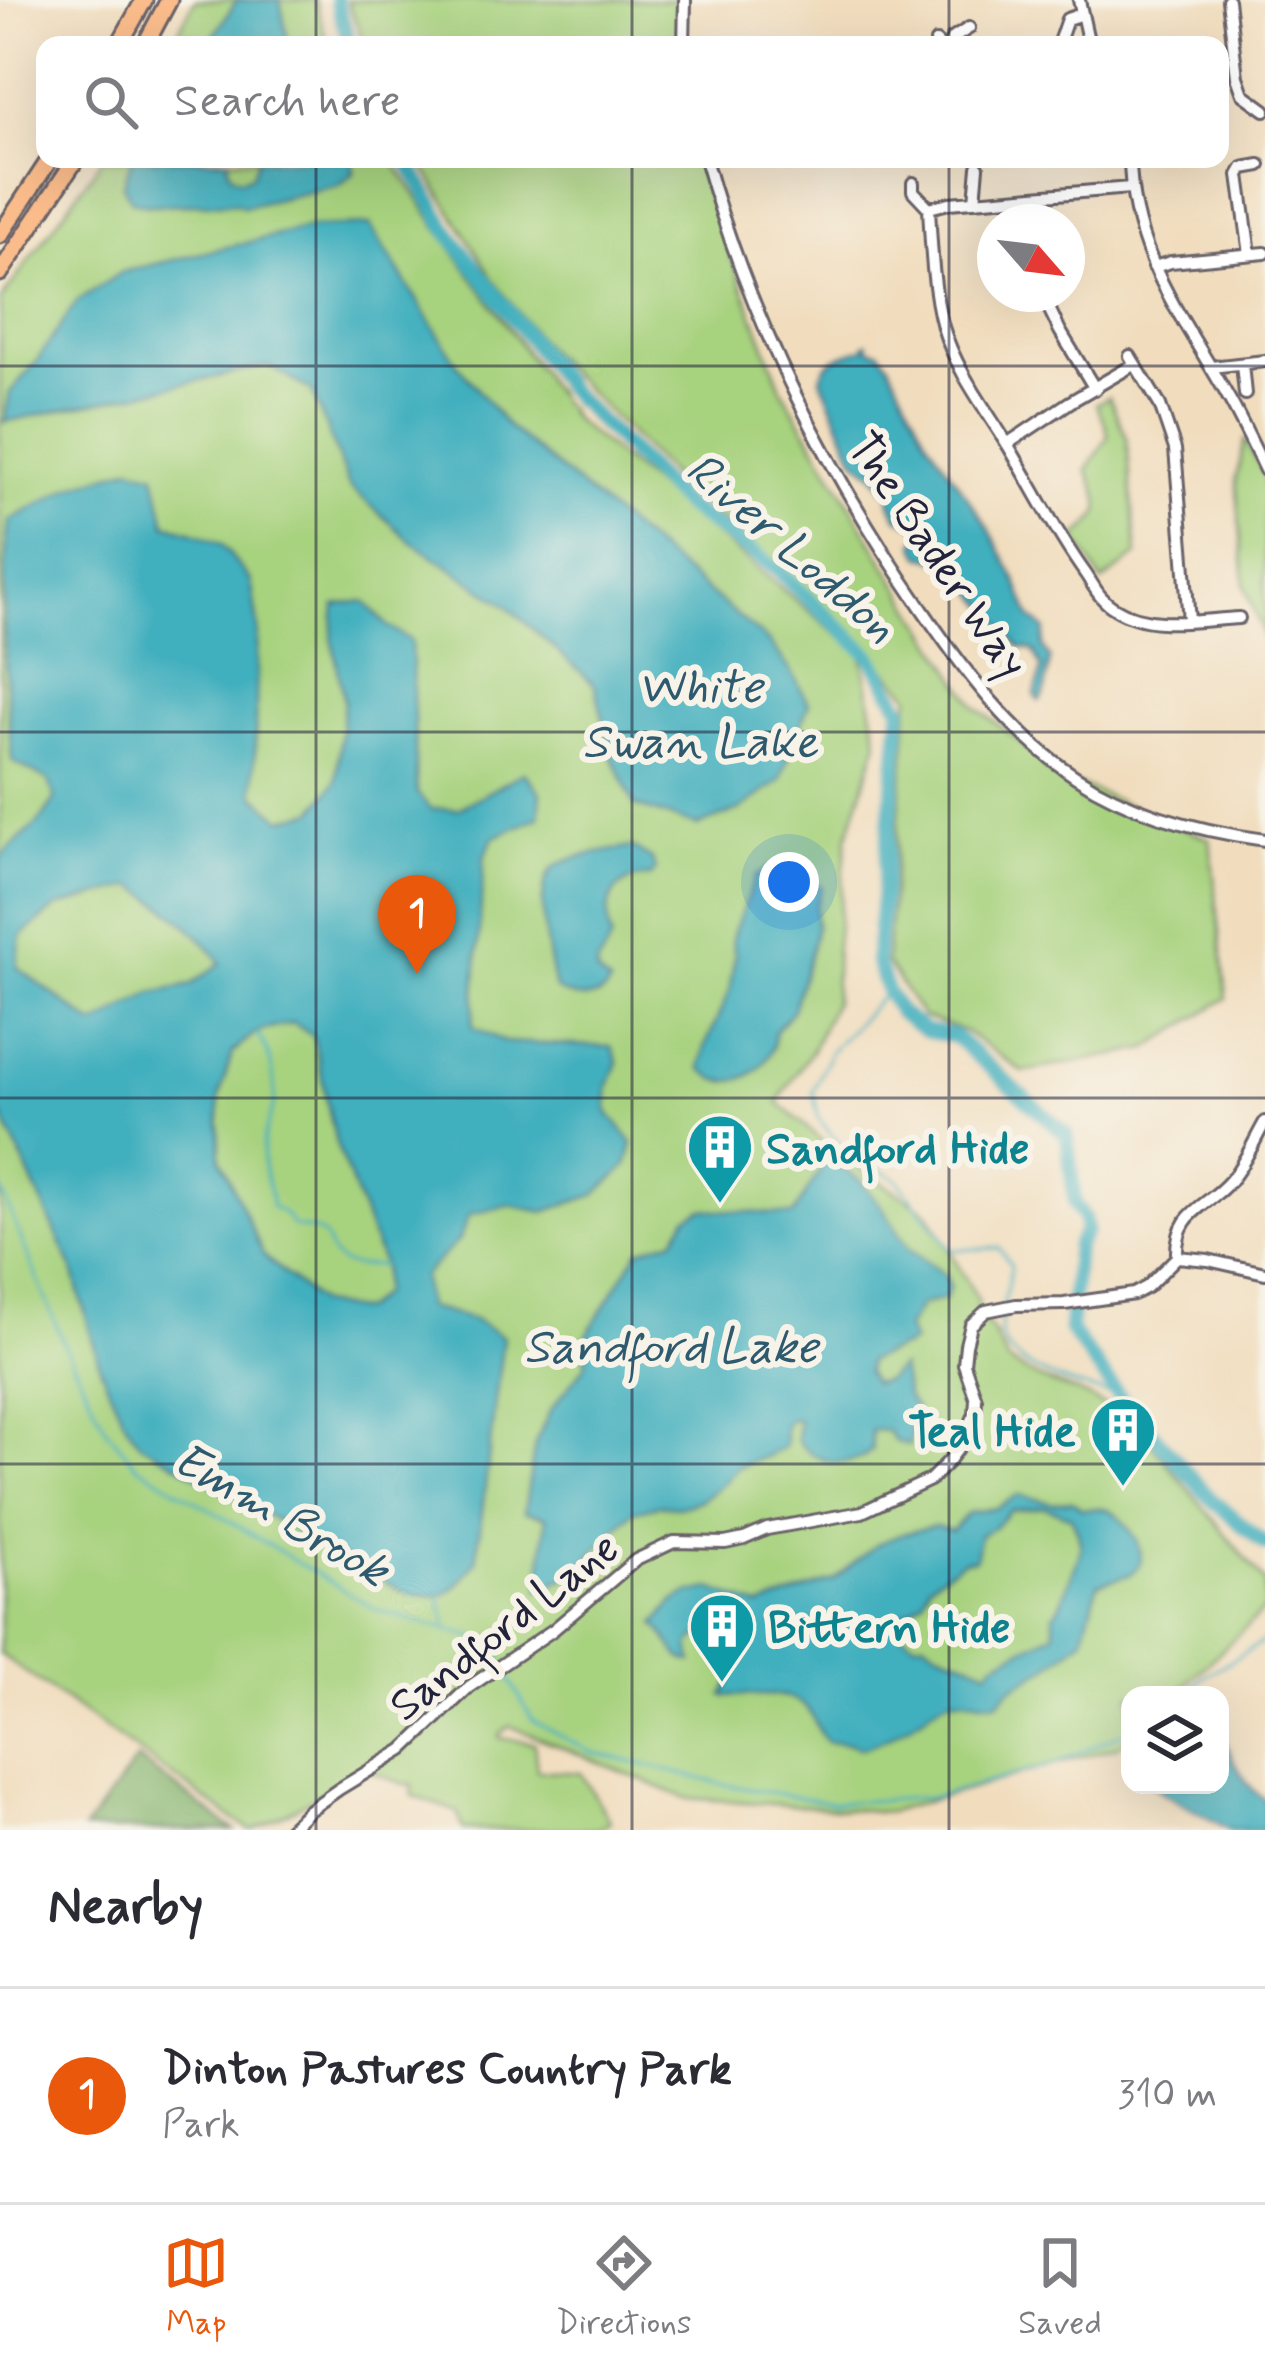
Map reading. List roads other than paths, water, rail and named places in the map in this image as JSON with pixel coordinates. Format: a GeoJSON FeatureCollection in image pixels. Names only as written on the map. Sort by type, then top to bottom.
{"type":"FeatureCollection","features":[{"type":"Feature","properties":{"kind":"highway"},"geometry":{"type":"LineString","coordinates":[[124,36],[145,0]]}},
{"type":"Feature","properties":{"kind":"highway"},"geometry":{"type":"LineString","coordinates":[[150,36],[170,0]]}},
{"type":"Feature","properties":{"kind":"highway"},"geometry":{"type":"LineString","coordinates":[[0,235],[44,168]]}},
{"type":"Feature","properties":{"kind":"highway"},"geometry":{"type":"LineString","coordinates":[[0,273],[70,168]]}},
{"type":"Feature","properties":{"kind":"street"},"geometry":{"type":"LineString","coordinates":[[685,0],[685,36]]}},
{"type":"Feature","properties":{"kind":"street"},"geometry":{"type":"LineString","coordinates":[[1079,0],[1087,36]]}},
{"type":"Feature","properties":{"kind":"street"},"geometry":{"type":"LineString","coordinates":[[1228,0],[1237,77],[1243,94],[1265,110]]}},
{"type":"Feature","properties":{"kind":"street"},"geometry":{"type":"LineString","coordinates":[[1061,36],[1067,19],[1082,14]]}},
{"type":"Feature","properties":{"kind":"street"},"geometry":{"type":"LineString","coordinates":[[957,36],[969,28]]}},
{"type":"Feature","properties":{"kind":"street"},"geometry":{"type":"LineString","coordinates":[[1250,254],[1239,175],[1260,165]]}},
{"type":"Feature","properties":{"kind":"street","name":"The Bader Way"},"geometry":{"type":"LineString","coordinates":[[708,168],[729,238],[780,368],[820,446],[901,578],[987,696],[1032,742],[1097,789],[1188,825],[1265,840]]}},
{"type":"Feature","properties":{"kind":"street"},"geometry":{"type":"LineString","coordinates":[[975,201],[978,168]]}},
{"type":"Feature","properties":{"kind":"street"},"geometry":{"type":"LineString","coordinates":[[1130,168],[1133,208],[1154,267],[1265,470]]}},
{"type":"Feature","properties":{"kind":"street"},"geometry":{"type":"LineString","coordinates":[[913,183],[913,191],[929,208],[944,328],[967,380],[1101,598],[1138,619],[1239,618]]}},
{"type":"Feature","properties":{"kind":"street"},"geometry":{"type":"LineString","coordinates":[[929,208],[1130,188]]}},
{"type":"Feature","properties":{"kind":"street"},"geometry":{"type":"LineString","coordinates":[[1026,198],[1026,204]]}},
{"type":"Feature","properties":{"kind":"street"},"geometry":{"type":"LineString","coordinates":[[1154,267],[1265,253]]}},
{"type":"Feature","properties":{"kind":"street"},"geometry":{"type":"LineString","coordinates":[[1051,312],[1095,389]]}},
{"type":"Feature","properties":{"kind":"street"},"geometry":{"type":"LineString","coordinates":[[1007,444],[1133,360],[1160,405],[1175,449],[1189,621]]}},
{"type":"Feature","properties":{"kind":"street"},"geometry":{"type":"LineString","coordinates":[[1210,367],[1265,361]]}},
{"type":"Feature","properties":{"kind":"street"},"geometry":{"type":"LineString","coordinates":[[1242,364],[1245,394]]}},
{"type":"Feature","properties":{"kind":"street"},"geometry":{"type":"LineString","coordinates":[[1265,1122],[1230,1182],[1189,1215],[1178,1240],[1177,1257],[1265,1273]]}},
{"type":"Feature","properties":{"kind":"street","name":"Sandford Lane"},"geometry":{"type":"LineString","coordinates":[[289,1830],[323,1800],[403,1750],[469,1687],[554,1630],[636,1560],[674,1542],[725,1543],[767,1529],[862,1512],[930,1480],[962,1443],[975,1414],[976,1399],[964,1364],[971,1325],[979,1316],[1016,1305],[1134,1294],[1147,1288],[1177,1257]]}},
{"type":"Feature","properties":{"kind":"water"},"geometry":{"type":"Polygon","coordinates":[[[237,0],[280,0],[287,36],[214,36],[237,0]]]}},
{"type":"Feature","properties":{"kind":"water"},"geometry":{"type":"Polygon","coordinates":[[[129,168],[228,168],[241,179],[252,175],[255,168],[353,168],[354,173],[339,185],[244,207],[236,203],[149,205],[131,201],[123,185],[129,168]]]}},
{"type":"Feature","properties":{"kind":"water","name":"White Swan Lake"},"geometry":{"type":"Polygon","coordinates":[[[370,225],[457,364],[507,426],[769,642],[791,671],[809,703],[780,781],[740,810],[698,826],[635,806],[612,756],[595,685],[506,605],[412,542],[349,486],[312,391],[268,366],[4,422],[10,392],[77,301],[122,272],[312,227],[370,225]]]}},
{"type":"Feature","properties":{"kind":"water"},"geometry":{"type":"Polygon","coordinates":[[[868,343],[869,349],[880,351],[888,362],[926,437],[988,527],[1031,617],[1045,630],[1043,646],[1050,659],[1039,701],[1035,695],[1042,668],[1033,650],[1019,647],[948,566],[921,556],[915,543],[919,528],[897,517],[890,493],[854,457],[821,379],[831,362],[868,343]]]}},
{"type":"Feature","properties":{"kind":"water"},"geometry":{"type":"Polygon","coordinates":[[[131,467],[155,474],[166,524],[222,545],[251,581],[258,626],[254,794],[282,819],[314,811],[336,782],[344,701],[332,638],[335,605],[364,601],[411,641],[417,793],[431,809],[458,809],[524,772],[541,793],[539,817],[493,838],[484,858],[473,1027],[505,1042],[612,1047],[618,1062],[608,1088],[608,1112],[633,1143],[627,1166],[595,1195],[544,1212],[509,1205],[469,1215],[459,1240],[423,1276],[426,1307],[474,1320],[503,1337],[476,1562],[448,1593],[407,1594],[139,1443],[101,1370],[73,1270],[0,1111],[0,857],[40,821],[55,800],[49,781],[12,761],[4,641],[9,521],[71,487],[131,467]],[[134,886],[57,907],[21,936],[17,967],[95,1025],[152,993],[191,985],[221,963],[182,920],[134,886]],[[293,1023],[256,1032],[232,1053],[219,1098],[220,1158],[264,1256],[320,1304],[362,1311],[382,1293],[383,1265],[336,1143],[313,1036],[293,1023]]]}},
{"type":"Feature","properties":{"kind":"water"},"geometry":{"type":"Polygon","coordinates":[[[632,847],[652,859],[655,870],[651,876],[623,884],[612,897],[608,922],[612,939],[597,966],[597,974],[610,984],[592,997],[562,993],[555,989],[544,924],[548,875],[573,859],[632,847]]]}},
{"type":"Feature","properties":{"kind":"water"},"geometry":{"type":"Polygon","coordinates":[[[776,864],[790,866],[822,887],[811,949],[793,1010],[774,1033],[765,1062],[739,1079],[718,1080],[701,1068],[729,992],[734,931],[756,876],[776,864]]]}},
{"type":"Feature","properties":{"kind":"water","name":"Sandford Lake"},"geometry":{"type":"Polygon","coordinates":[[[827,1159],[860,1180],[908,1249],[945,1275],[950,1287],[945,1299],[921,1305],[906,1328],[913,1343],[868,1361],[866,1372],[873,1383],[886,1380],[901,1367],[906,1396],[916,1409],[909,1446],[894,1441],[887,1431],[871,1430],[872,1450],[853,1461],[833,1462],[797,1441],[798,1420],[791,1419],[785,1424],[785,1446],[738,1467],[699,1501],[633,1511],[571,1576],[540,1589],[546,1517],[524,1512],[535,1444],[551,1409],[585,1366],[587,1335],[639,1250],[674,1239],[687,1217],[703,1209],[793,1215],[827,1159]]]}},
{"type":"Feature","properties":{"kind":"water"},"geometry":{"type":"Polygon","coordinates":[[[1019,1495],[1108,1510],[1130,1529],[1141,1555],[1133,1573],[1098,1584],[1083,1639],[998,1702],[949,1699],[870,1745],[861,1748],[827,1742],[799,1702],[779,1696],[723,1695],[734,1674],[733,1635],[714,1631],[699,1635],[690,1645],[693,1662],[680,1657],[655,1624],[687,1594],[711,1589],[760,1607],[834,1580],[877,1544],[936,1526],[951,1531],[968,1513],[996,1508],[1019,1495]],[[1045,1507],[1010,1511],[980,1535],[975,1559],[963,1561],[929,1584],[923,1600],[897,1619],[903,1634],[989,1670],[994,1663],[1054,1633],[1054,1614],[1080,1552],[1071,1517],[1045,1507]]]}},
{"type":"Feature","properties":{"kind":"water"},"geometry":{"type":"Polygon","coordinates":[[[1229,1750],[1244,1778],[1265,1800],[1265,1830],[1230,1830],[1165,1794],[1229,1794],[1229,1750]]]}},
{"type":"Feature","properties":{"kind":"waterway","name":"River Loddon"},"geometry":{"type":"LineString","coordinates":[[336,0],[347,36]]}},
{"type":"Feature","properties":{"kind":"waterway","name":"River Loddon"},"geometry":{"type":"LineString","coordinates":[[411,168],[451,236],[571,393],[684,505],[776,569],[870,655],[901,708],[876,961],[887,991],[899,1012],[925,1031],[954,1036],[1067,1135],[1075,1204],[1086,1231],[1077,1245],[1070,1330],[1119,1396],[1211,1499],[1265,1544]]}},
{"type":"Feature","properties":{"kind":"waterway"},"geometry":{"type":"LineString","coordinates":[[887,991],[831,1051],[813,1091],[819,1119],[843,1149],[897,1179],[951,1250],[999,1248],[1011,1265],[1001,1331],[1016,1357],[1049,1376],[1119,1396]]}},
{"type":"Feature","properties":{"kind":"waterway"},"geometry":{"type":"LineString","coordinates":[[256,1032],[270,1060],[274,1083],[263,1147],[271,1206],[294,1227],[324,1236],[341,1262],[383,1265]]}},
{"type":"Feature","properties":{"kind":"waterway","name":"Emm Brook"},"geometry":{"type":"LineString","coordinates":[[0,1187],[66,1349],[107,1430],[136,1465],[377,1610],[498,1644],[502,1660]]}},
{"type":"Feature","properties":{"kind":"waterway"},"geometry":{"type":"LineString","coordinates":[[439,1598],[447,1625]]}},
{"type":"Feature","properties":{"kind":"waterway","name":"Emm Brook"},"geometry":{"type":"LineString","coordinates":[[1193,1686],[1265,1641]]}},
{"type":"Feature","properties":{"kind":"waterway","name":"Emm Brook"},"geometry":{"type":"LineString","coordinates":[[504,1669],[533,1721],[591,1752],[722,1784],[833,1803],[935,1797],[1055,1764],[1121,1733]]}},
{"type":"Feature","properties":{"kind":"place","name":"Dinton Pastures Country Park"},"geometry":{"type":"Point","coordinates":[417,974]}},
{"type":"Feature","properties":{"kind":"place","name":"Sandford Hide"},"geometry":{"type":"Point","coordinates":[720,1206]}},
{"type":"Feature","properties":{"kind":"place","name":"Teal Hide"},"geometry":{"type":"Point","coordinates":[1123,1489]}},
{"type":"Feature","properties":{"kind":"place","name":"Bittern Hide"},"geometry":{"type":"Point","coordinates":[722,1685]}}]}
